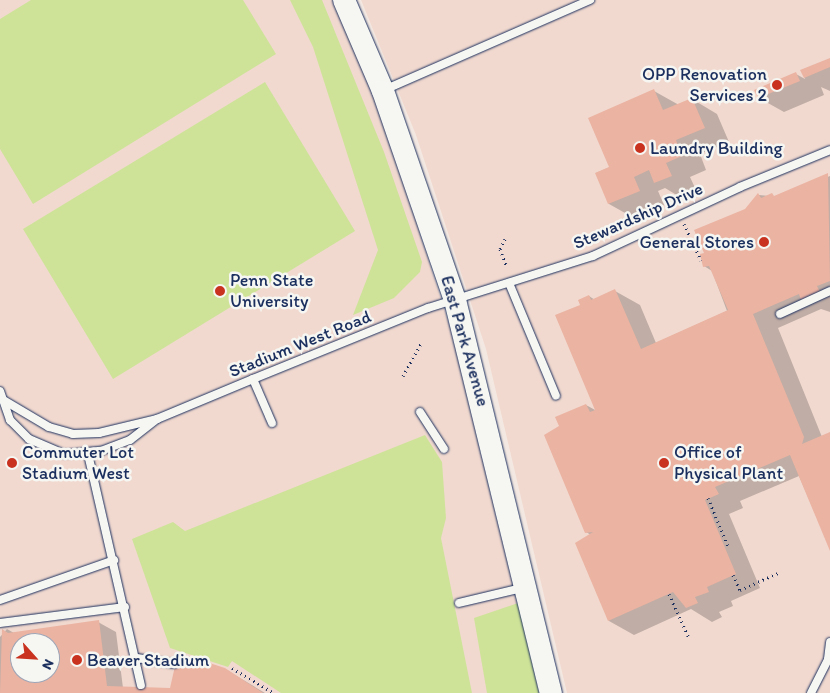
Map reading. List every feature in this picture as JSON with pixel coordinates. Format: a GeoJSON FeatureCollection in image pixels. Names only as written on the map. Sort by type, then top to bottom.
{"type":"FeatureCollection","features":[{"type":"Feature","properties":{"kind":"main road","name":"East Park Avenue"},"geometry":{"type":"LineString","coordinates":[[344,0],[383,91],[455,300],[527,587],[551,693]]}},
{"type":"Feature","properties":{"kind":"lane"},"geometry":{"type":"LineString","coordinates":[[383,91],[590,0]]}},
{"type":"Feature","properties":{"kind":"lane","name":"Stewardship Drive"},"geometry":{"type":"LineString","coordinates":[[455,300],[593,256],[678,216],[830,150]]}},
{"type":"Feature","properties":{"kind":"lane"},"geometry":{"type":"LineString","coordinates":[[509,283],[556,396]]}},
{"type":"Feature","properties":{"kind":"lane"},"geometry":{"type":"LineString","coordinates":[[780,314],[830,291]]}},
{"type":"Feature","properties":{"kind":"lane","name":"Stadium West Road"},"geometry":{"type":"LineString","coordinates":[[157,419],[455,300]]}},
{"type":"Feature","properties":{"kind":"lane"},"geometry":{"type":"LineString","coordinates":[[253,380],[272,424]]}},
{"type":"Feature","properties":{"kind":"lane"},"geometry":{"type":"LineString","coordinates":[[0,391],[6,401],[10,420],[29,440],[64,454],[88,454],[130,440],[157,419]]}},
{"type":"Feature","properties":{"kind":"lane"},"geometry":{"type":"LineString","coordinates":[[6,401],[49,427],[73,434],[99,433],[157,419]]}},
{"type":"Feature","properties":{"kind":"lane"},"geometry":{"type":"LineString","coordinates":[[420,412],[444,449]]}},
{"type":"Feature","properties":{"kind":"lane"},"geometry":{"type":"LineString","coordinates":[[88,454],[137,658],[141,685]]}},
{"type":"Feature","properties":{"kind":"lane"},"geometry":{"type":"LineString","coordinates":[[0,600],[114,560]]}},
{"type":"Feature","properties":{"kind":"lane"},"geometry":{"type":"LineString","coordinates":[[459,603],[527,587]]}},
{"type":"Feature","properties":{"kind":"lane"},"geometry":{"type":"LineString","coordinates":[[0,623],[125,607]]}},
{"type":"Feature","properties":{"kind":"lane"},"geometry":{"type":"LineString","coordinates":[[810,693],[828,659],[830,642]]}},
{"type":"Feature","properties":{"kind":"lane"},"geometry":{"type":"LineString","coordinates":[[137,658],[175,664]]}},
{"type":"Feature","properties":{"kind":"path"},"geometry":{"type":"LineString","coordinates":[[678,216],[701,260]]}},
{"type":"Feature","properties":{"kind":"path"},"geometry":{"type":"LineString","coordinates":[[504,239],[500,249],[506,265]]}},
{"type":"Feature","properties":{"kind":"path"},"geometry":{"type":"LineString","coordinates":[[402,376],[421,343]]}},
{"type":"Feature","properties":{"kind":"path"},"geometry":{"type":"LineString","coordinates":[[708,498],[717,524],[728,546]]}},
{"type":"Feature","properties":{"kind":"path"},"geometry":{"type":"LineString","coordinates":[[733,575],[740,590],[778,573]]}},
{"type":"Feature","properties":{"kind":"path"},"geometry":{"type":"LineString","coordinates":[[670,594],[689,638]]}},
{"type":"Feature","properties":{"kind":"path"},"geometry":{"type":"LineString","coordinates":[[232,668],[271,692]]}},
{"type":"Feature","properties":{"kind":"shaded area","name":"Penn State University"},"geometry":{"type":"Polygon","coordinates":[[[0,0],[333,0],[383,119],[458,352],[539,693],[0,693],[0,0]]]}},
{"type":"Feature","properties":{"kind":"shaded area"},"geometry":{"type":"Polygon","coordinates":[[[361,0],[830,0],[830,693],[567,693],[486,349],[416,135],[361,0]]]}},
{"type":"Feature","properties":{"kind":"green space"},"geometry":{"type":"Polygon","coordinates":[[[31,0],[243,0],[276,54],[33,204],[0,149],[0,19],[31,0]]]}},
{"type":"Feature","properties":{"kind":"green space"},"geometry":{"type":"Polygon","coordinates":[[[290,0],[322,0],[384,152],[422,262],[420,272],[394,298],[353,315],[378,250],[313,47],[290,0]]]}},
{"type":"Feature","properties":{"kind":"green space"},"geometry":{"type":"Polygon","coordinates":[[[265,82],[355,231],[113,379],[23,229],[265,82]]]}},
{"type":"Feature","properties":{"kind":"green space"},"geometry":{"type":"Polygon","coordinates":[[[425,435],[442,462],[446,518],[441,538],[472,693],[281,693],[232,661],[228,667],[170,648],[132,539],[173,522],[185,531],[425,435]]]}},
{"type":"Feature","properties":{"kind":"green space"},"geometry":{"type":"Polygon","coordinates":[[[518,603],[539,693],[487,693],[474,618],[518,603]]]}},
{"type":"Feature","properties":{"kind":"building"},"geometry":{"type":"Polygon","coordinates":[[[830,58],[830,67],[804,78],[800,70],[830,58]]]}},
{"type":"Feature","properties":{"kind":"building","name":"OPP Renovation Services 2"},"geometry":{"type":"Polygon","coordinates":[[[796,72],[800,81],[758,98],[754,90],[796,72]]]}},
{"type":"Feature","properties":{"kind":"building","name":"Laundry Building"},"geometry":{"type":"Polygon","coordinates":[[[654,89],[663,110],[692,98],[705,128],[676,140],[682,156],[666,163],[672,176],[654,183],[649,170],[634,177],[640,191],[608,204],[595,173],[609,167],[588,118],[654,89]]]}},
{"type":"Feature","properties":{"kind":"building","name":"Office of Physical Plant"},"geometry":{"type":"Polygon","coordinates":[[[828,173],[830,281],[817,286],[820,292],[801,300],[799,294],[753,314],[804,437],[802,444],[830,432],[830,551],[790,455],[715,487],[719,494],[705,500],[736,574],[707,587],[709,592],[695,597],[698,603],[686,608],[673,592],[608,621],[575,543],[593,532],[585,533],[544,435],[559,426],[555,417],[586,404],[590,412],[595,410],[555,315],[580,305],[578,300],[589,295],[591,300],[615,289],[641,349],[728,310],[709,266],[703,267],[700,254],[704,253],[694,230],[745,209],[758,193],[761,198],[772,193],[774,196],[828,173]]]}},
{"type":"Feature","properties":{"kind":"building","name":"Beaver Stadium"},"geometry":{"type":"Polygon","coordinates":[[[99,620],[107,686],[170,688],[178,653],[225,668],[263,693],[0,693],[2,629],[8,633],[99,620]]]}},
{"type":"Feature","properties":{"kind":"place","name":"OPP Renovation Services 2"},"geometry":{"type":"Point","coordinates":[777,85]}},
{"type":"Feature","properties":{"kind":"place","name":"Laundry Building"},"geometry":{"type":"Point","coordinates":[640,148]}},
{"type":"Feature","properties":{"kind":"place","name":"General Stores"},"geometry":{"type":"Point","coordinates":[764,242]}},
{"type":"Feature","properties":{"kind":"place","name":"Penn State University"},"geometry":{"type":"Point","coordinates":[220,291]}},
{"type":"Feature","properties":{"kind":"place","name":"Commuter Lot Stadium West"},"geometry":{"type":"Point","coordinates":[12,463]}},
{"type":"Feature","properties":{"kind":"place","name":"Office of Physical Plant"},"geometry":{"type":"Point","coordinates":[664,463]}},
{"type":"Feature","properties":{"kind":"place","name":"Beaver Stadium"},"geometry":{"type":"Point","coordinates":[77,660]}}]}
